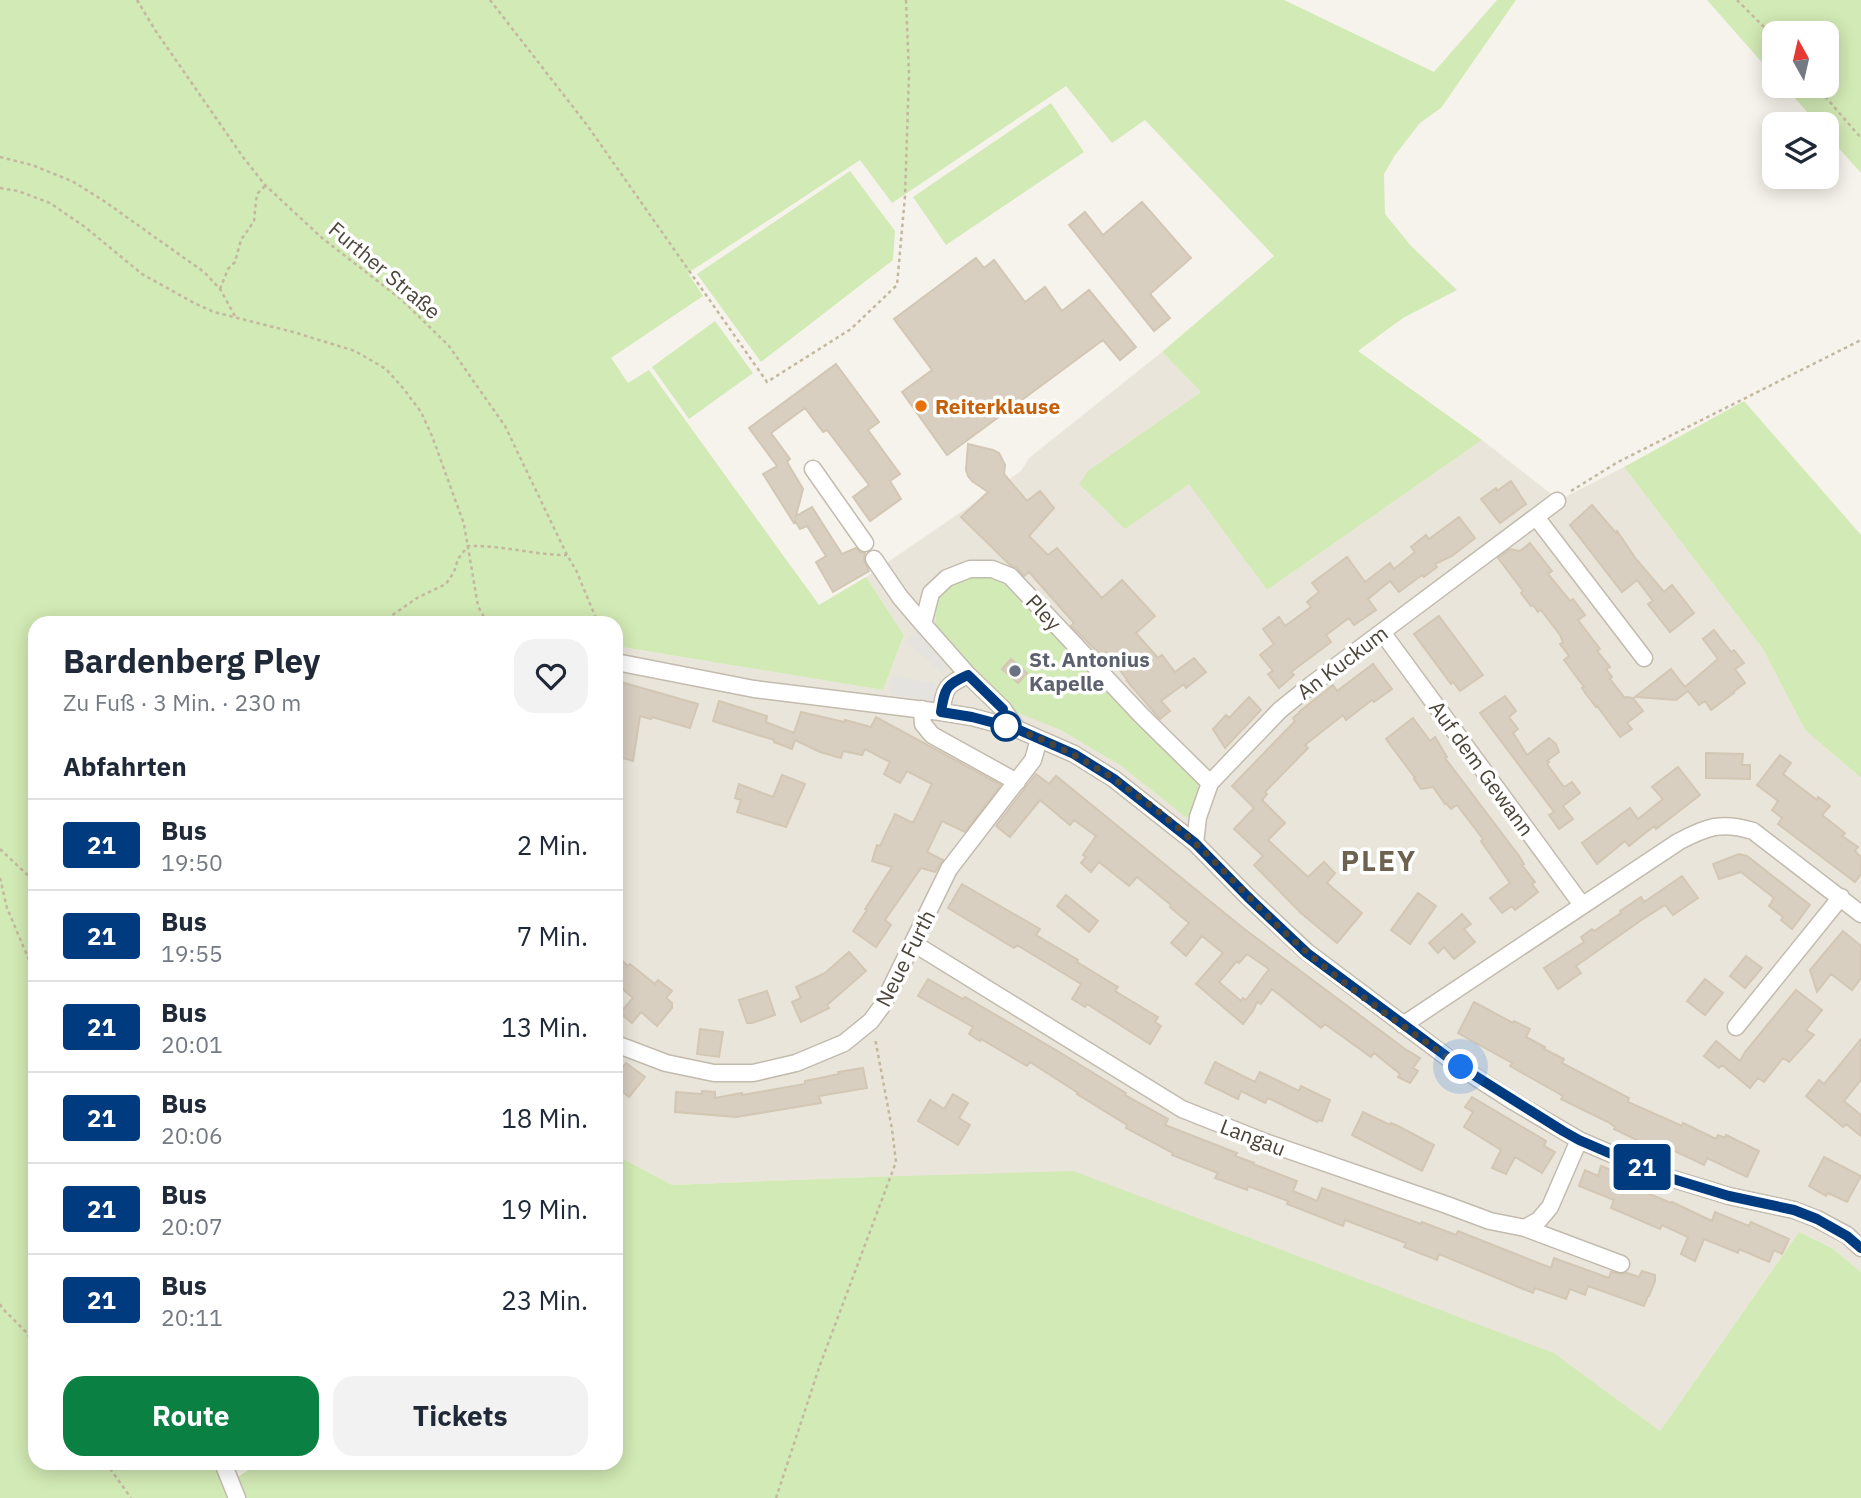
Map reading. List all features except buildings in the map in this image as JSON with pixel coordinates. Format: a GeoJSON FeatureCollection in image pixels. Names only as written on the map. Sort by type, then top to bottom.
{"type":"FeatureCollection","features":[{"type":"Feature","properties":{"kind":"street"},"geometry":{"type":"LineString","coordinates":[[813,469],[865,543]]}},
{"type":"Feature","properties":{"kind":"street","name":"An Kuckum"},"geometry":{"type":"LineString","coordinates":[[1195,843],[1198,817],[1210,783],[1280,710],[1557,501]]}},
{"type":"Feature","properties":{"kind":"street"},"geometry":{"type":"LineString","coordinates":[[1536,517],[1644,658]]}},
{"type":"Feature","properties":{"kind":"street"},"geometry":{"type":"LineString","coordinates":[[874,559],[906,605],[968,675],[1003,709],[1017,729]]}},
{"type":"Feature","properties":{"kind":"street","name":"Pley"},"geometry":{"type":"LineString","coordinates":[[923,624],[931,593],[947,578],[970,569],[992,569],[1010,576],[1141,715],[1210,783]]}},
{"type":"Feature","properties":{"kind":"street","name":"Auf dem Gewann"},"geometry":{"type":"LineString","coordinates":[[1382,632],[1582,905]]}},
{"type":"Feature","properties":{"kind":"street"},"geometry":{"type":"LineString","coordinates":[[623,663],[754,689],[972,717],[1017,729],[1074,754],[1114,779],[1195,843],[1307,953],[1461,1067],[1579,1140],[1660,1175],[1729,1196],[1794,1210],[1847,1236],[1861,1248]]}},
{"type":"Feature","properties":{"kind":"street"},"geometry":{"type":"LineString","coordinates":[[941,712],[943,696],[951,683],[968,675]]}},
{"type":"Feature","properties":{"kind":"street"},"geometry":{"type":"LineString","coordinates":[[922,709],[923,724],[932,735],[1017,782]]}},
{"type":"Feature","properties":{"kind":"street","name":"Neue Furth"},"geometry":{"type":"LineString","coordinates":[[623,1047],[666,1063],[702,1071],[753,1073],[796,1063],[844,1043],[871,1021],[882,1006],[950,869],[964,847],[1033,760],[1039,738]]}},
{"type":"Feature","properties":{"kind":"street"},"geometry":{"type":"LineString","coordinates":[[1403,1025],[1678,842],[1702,830],[1721,826],[1753,831],[1861,914]]}},
{"type":"Feature","properties":{"kind":"street"},"geometry":{"type":"LineString","coordinates":[[1736,1027],[1841,897]]}},
{"type":"Feature","properties":{"kind":"street","name":"Langau"},"geometry":{"type":"LineString","coordinates":[[913,943],[1182,1108],[1265,1142],[1490,1221],[1525,1228],[1621,1264]]}},
{"type":"Feature","properties":{"kind":"street"},"geometry":{"type":"LineString","coordinates":[[1525,1228],[1539,1220],[1550,1207],[1579,1140]]}},
{"type":"Feature","properties":{"kind":"street"},"geometry":{"type":"LineString","coordinates":[[226,1470],[236,1498]]}},
{"type":"Feature","properties":{"kind":"path","name":"Further Straße"},"geometry":{"type":"LineString","coordinates":[[137,0],[155,30],[265,185],[322,239],[402,300],[449,346],[505,426],[576,570],[595,616]]}},
{"type":"Feature","properties":{"kind":"path"},"geometry":{"type":"LineString","coordinates":[[490,0],[587,125],[767,382],[851,329],[897,285],[905,196],[909,74],[906,0]]}},
{"type":"Feature","properties":{"kind":"path"},"geometry":{"type":"LineString","coordinates":[[1737,0],[1762,25]]}},
{"type":"Feature","properties":{"kind":"path"},"geometry":{"type":"LineString","coordinates":[[1826,98],[1861,138]]}},
{"type":"Feature","properties":{"kind":"path"},"geometry":{"type":"LineString","coordinates":[[0,158],[32,165],[72,181],[104,201],[204,272],[220,289],[236,317]]}},
{"type":"Feature","properties":{"kind":"path"},"geometry":{"type":"LineString","coordinates":[[220,289],[228,269],[235,262],[241,240],[254,221],[258,193],[265,185]]}},
{"type":"Feature","properties":{"kind":"path"},"geometry":{"type":"LineString","coordinates":[[0,188],[18,191],[50,203],[85,227],[142,274],[196,304],[214,312],[355,351],[386,369],[421,412],[432,436],[464,524],[478,606],[483,616]]}},
{"type":"Feature","properties":{"kind":"path"},"geometry":{"type":"LineString","coordinates":[[1557,501],[1618,462],[1861,340]]}},
{"type":"Feature","properties":{"kind":"path"},"geometry":{"type":"LineString","coordinates":[[391,616],[417,598],[446,584],[458,559],[468,546],[487,545],[542,555],[567,555]]}},
{"type":"Feature","properties":{"kind":"path"},"geometry":{"type":"LineString","coordinates":[[0,849],[28,875]]}},
{"type":"Feature","properties":{"kind":"path"},"geometry":{"type":"LineString","coordinates":[[0,878],[7,908],[28,958]]}},
{"type":"Feature","properties":{"kind":"path"},"geometry":{"type":"LineString","coordinates":[[776,1498],[820,1365],[895,1162],[892,1129],[871,1021]]}},
{"type":"Feature","properties":{"kind":"path"},"geometry":{"type":"LineString","coordinates":[[0,1304],[28,1335]]}},
{"type":"Feature","properties":{"kind":"path"},"geometry":{"type":"LineString","coordinates":[[111,1470],[131,1498]]}},
{"type":"Feature","properties":{"kind":"shaded area"},"geometry":{"type":"Polygon","coordinates":[[[1162,352],[1201,392],[1089,470],[1189,483],[1267,590],[1482,440],[1559,500],[1624,467],[1763,649],[1805,730],[1861,778],[1861,1272],[1832,1248],[1799,1232],[1660,1431],[1554,1353],[870,1177],[672,1185],[623,1159],[623,647],[883,690],[904,635],[866,577],[1021,471],[1029,458],[1162,352]]]}},
{"type":"Feature","properties":{"kind":"shaded area"},"geometry":{"type":"Polygon","coordinates":[[[917,631],[951,662],[942,672],[906,642],[917,631]]]}},
{"type":"Feature","properties":{"kind":"shaded area"},"geometry":{"type":"Polygon","coordinates":[[[893,676],[935,683],[932,701],[890,694],[893,676]]]}},
{"type":"Feature","properties":{"kind":"green space"},"geometry":{"type":"Polygon","coordinates":[[[0,0],[1284,0],[1434,72],[1497,0],[1516,0],[1441,108],[1420,123],[1384,174],[1385,214],[1411,246],[1457,290],[1403,318],[1358,351],[1482,440],[1267,590],[1189,484],[1125,529],[1079,484],[1089,470],[1201,392],[1162,352],[1274,256],[1145,120],[1112,143],[1066,86],[892,203],[860,160],[688,273],[703,296],[611,358],[628,383],[649,370],[819,605],[866,577],[904,635],[883,690],[623,647],[623,616],[28,616],[28,1470],[232,1470],[235,1479],[248,1470],[623,1470],[623,1159],[672,1185],[1073,1171],[1554,1353],[1660,1431],[1799,1232],[1832,1248],[1861,1272],[1861,1498],[0,1498],[0,0]]]}},
{"type":"Feature","properties":{"kind":"green space"},"geometry":{"type":"Polygon","coordinates":[[[1707,0],[1861,0],[1861,173],[1839,148],[1839,112],[1807,112],[1795,98],[1839,98],[1839,21],[1762,21],[1762,62],[1707,0]]]}},
{"type":"Feature","properties":{"kind":"green space"},"geometry":{"type":"Polygon","coordinates":[[[1051,103],[1084,152],[946,245],[913,197],[1051,103]]]}},
{"type":"Feature","properties":{"kind":"green space"},"geometry":{"type":"Polygon","coordinates":[[[850,171],[895,231],[893,260],[761,362],[697,274],[850,171]]]}},
{"type":"Feature","properties":{"kind":"green space"},"geometry":{"type":"Polygon","coordinates":[[[715,321],[753,373],[689,419],[652,367],[715,321]]]}},
{"type":"Feature","properties":{"kind":"green space"},"geometry":{"type":"Polygon","coordinates":[[[1744,401],[1861,535],[1861,778],[1805,730],[1763,649],[1624,467],[1744,401]]]}},
{"type":"Feature","properties":{"kind":"green space"},"geometry":{"type":"Polygon","coordinates":[[[970,574],[991,576],[1008,585],[1196,778],[1197,799],[1187,818],[1120,765],[1061,730],[1018,713],[936,629],[936,608],[941,593],[952,583],[970,574]]]}},
{"type":"Feature","properties":{"kind":"bus line","name":"21"},"geometry":{"type":"LineString","coordinates":[[1003,709],[968,675],[951,683],[943,696],[941,712],[1017,729],[1074,754],[1114,779],[1195,843],[1307,953],[1461,1067],[1563,1131],[1660,1175],[1729,1196],[1794,1210],[1817,1219],[1847,1236],[1861,1248]]}},
{"type":"Feature","properties":{"kind":"place","name":"Reiterklause"},"geometry":{"type":"Point","coordinates":[921,406]}},
{"type":"Feature","properties":{"kind":"place","name":"St. Antonius Kapelle"},"geometry":{"type":"Point","coordinates":[1015,671]}},
{"type":"Feature","properties":{"kind":"district","name":"PLEY"},"geometry":{"type":"Point","coordinates":[1379,860]}},
{"type":"Feature","properties":{"kind":"route"},"geometry":{"type":"LineString","coordinates":[[1006,726],[1074,754],[1114,779],[1195,843],[1307,953],[1461,1067]]}}]}
